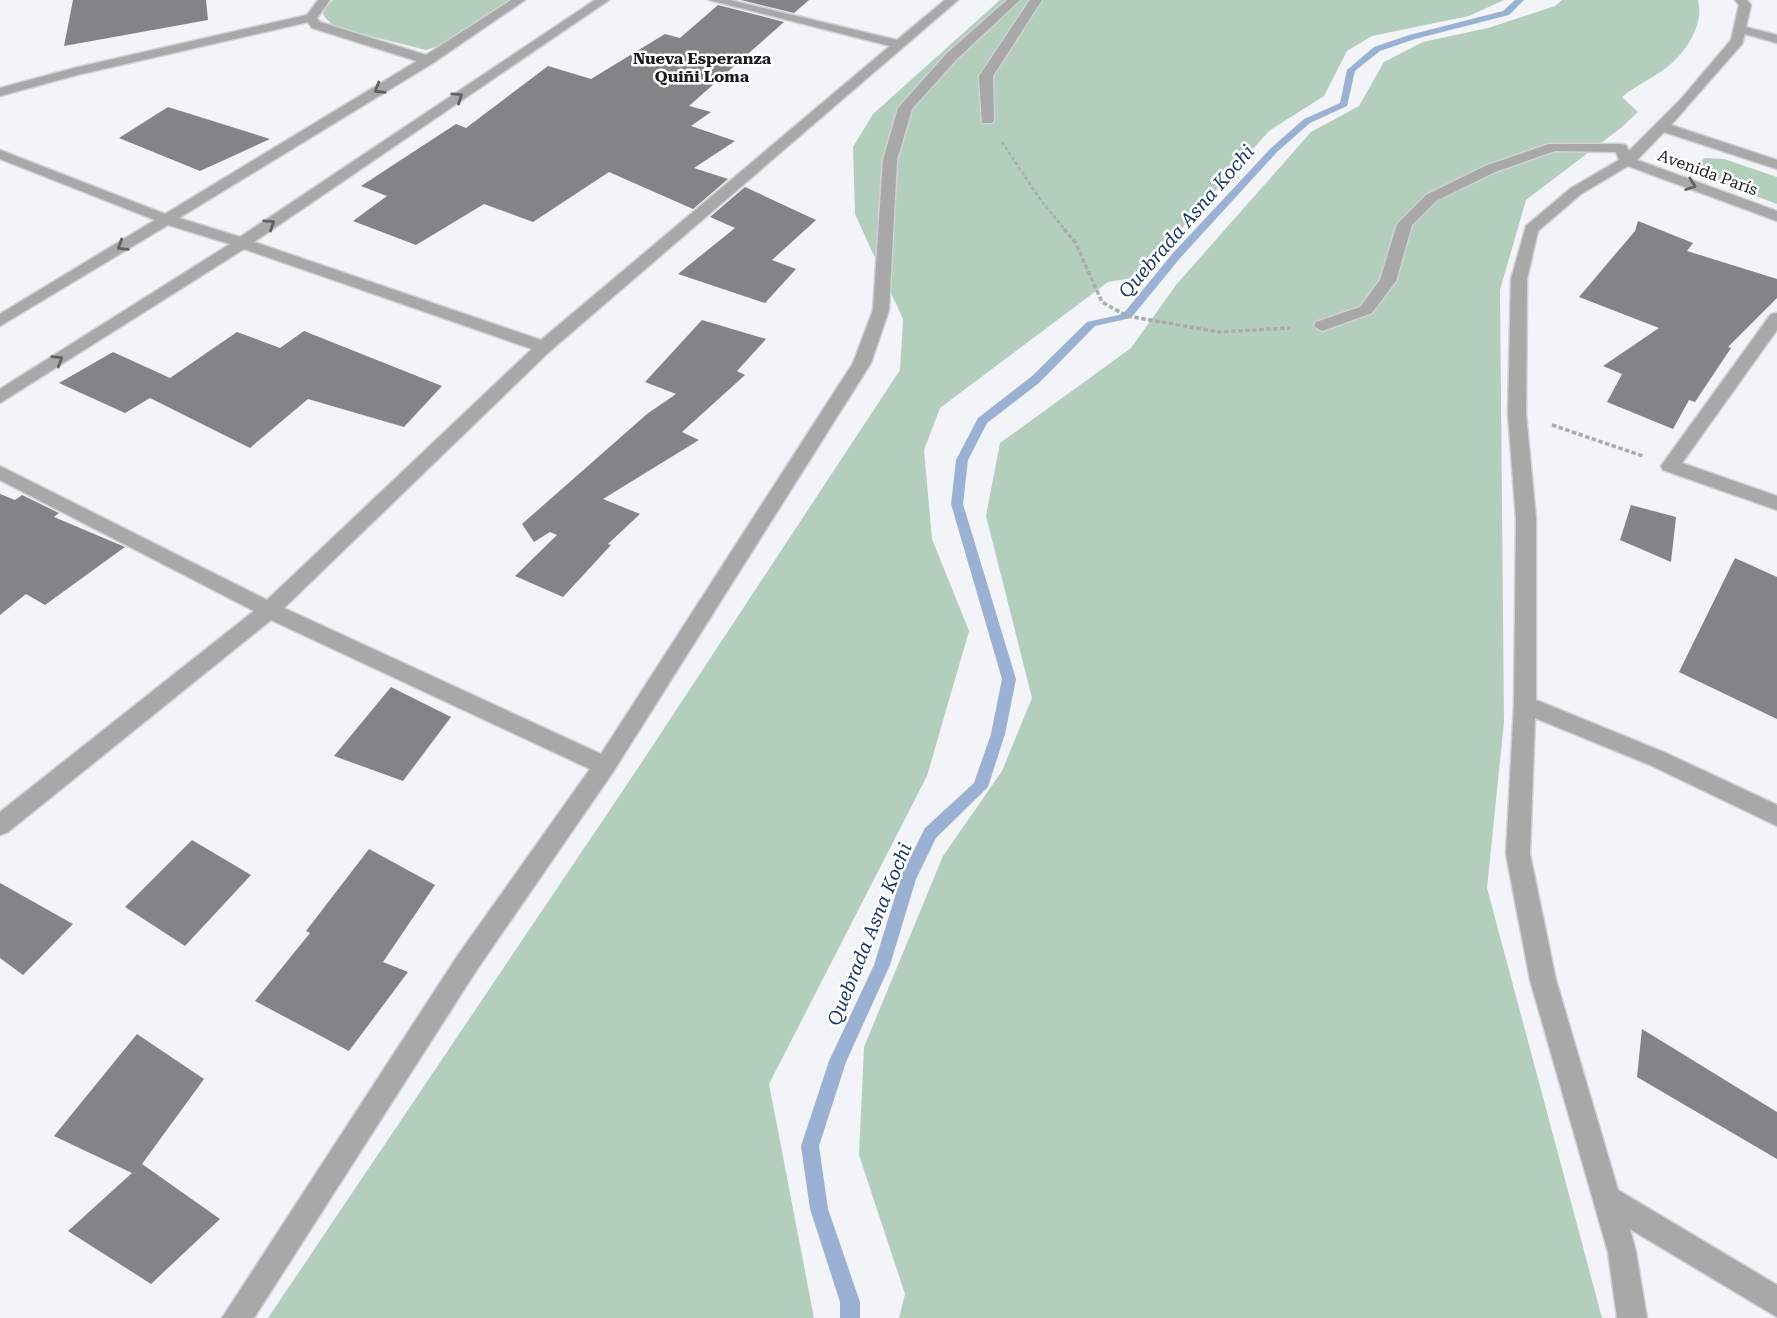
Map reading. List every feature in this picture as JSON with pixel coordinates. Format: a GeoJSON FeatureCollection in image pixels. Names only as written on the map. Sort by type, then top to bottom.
{"type":"FeatureCollection","features":[{"type":"Feature","properties":{"kind":"street"},"geometry":{"type":"LineString","coordinates":[[0,92],[74,72],[311,18],[324,0]]}},
{"type":"Feature","properties":{"kind":"street"},"geometry":{"type":"LineString","coordinates":[[0,321],[428,60],[519,0]]}},
{"type":"Feature","properties":{"kind":"street"},"geometry":{"type":"LineString","coordinates":[[0,397],[242,243],[603,0]]}},
{"type":"Feature","properties":{"kind":"street"},"geometry":{"type":"LineString","coordinates":[[715,0],[899,44]]}},
{"type":"Feature","properties":{"kind":"street"},"geometry":{"type":"LineString","coordinates":[[0,825],[269,610],[544,347],[951,0]]}},
{"type":"Feature","properties":{"kind":"street"},"geometry":{"type":"LineString","coordinates":[[237,1318],[467,963],[605,766],[862,363],[881,310],[890,160],[905,108],[952,56],[1014,0]]}},
{"type":"Feature","properties":{"kind":"street"},"geometry":{"type":"LineString","coordinates":[[988,120],[986,76],[1036,0]]}},
{"type":"Feature","properties":{"kind":"street"},"geometry":{"type":"LineString","coordinates":[[1632,1318],[1622,1252],[1543,981],[1518,853],[1525,705],[1526,519],[1517,414],[1519,279],[1531,229],[1576,191],[1627,161],[1686,102],[1737,41],[1745,5],[1741,0]]}},
{"type":"Feature","properties":{"kind":"street"},"geometry":{"type":"LineString","coordinates":[[311,18],[316,25],[428,60]]}},
{"type":"Feature","properties":{"kind":"street"},"geometry":{"type":"LineString","coordinates":[[1740,29],[1777,39]]}},
{"type":"Feature","properties":{"kind":"street","name":"Avenida París"},"geometry":{"type":"LineString","coordinates":[[1661,127],[1777,166]]}},
{"type":"Feature","properties":{"kind":"street","name":"Avenida París"},"geometry":{"type":"LineString","coordinates":[[1322,326],[1366,310],[1388,281],[1405,224],[1431,198],[1490,169],[1555,147],[1621,148],[1627,161],[1777,216]]}},
{"type":"Feature","properties":{"kind":"street"},"geometry":{"type":"LineString","coordinates":[[0,155],[165,219],[544,347]]}},
{"type":"Feature","properties":{"kind":"street"},"geometry":{"type":"LineString","coordinates":[[1777,318],[1670,466],[1777,503]]}},
{"type":"Feature","properties":{"kind":"street"},"geometry":{"type":"LineString","coordinates":[[0,472],[269,610],[605,766]]}},
{"type":"Feature","properties":{"kind":"street"},"geometry":{"type":"LineString","coordinates":[[1525,705],[1658,759],[1777,816]]}},
{"type":"Feature","properties":{"kind":"street"},"geometry":{"type":"LineString","coordinates":[[1606,1199],[1777,1302]]}},
{"type":"Feature","properties":{"kind":"path"},"geometry":{"type":"LineString","coordinates":[[988,120],[1041,199],[1075,242],[1102,302],[1127,316],[1219,332],[1322,326]]}},
{"type":"Feature","properties":{"kind":"path"},"geometry":{"type":"LineString","coordinates":[[1517,414],[1670,466]]}},
{"type":"Feature","properties":{"kind":"green space"},"geometry":{"type":"Polygon","coordinates":[[[333,0],[512,0],[442,45],[426,50],[334,27],[323,15],[324,8],[333,0]]]}},
{"type":"Feature","properties":{"kind":"green space"},"geometry":{"type":"Polygon","coordinates":[[[1000,0],[1504,0],[1469,16],[1372,36],[1347,51],[1324,96],[1269,131],[1138,277],[1108,282],[940,408],[924,450],[932,539],[969,631],[927,776],[769,1084],[814,1318],[268,1318],[638,768],[900,370],[903,319],[855,214],[853,147],[873,114],[1000,0]]]}},
{"type":"Feature","properties":{"kind":"green space"},"geometry":{"type":"Polygon","coordinates":[[[1562,0],[1698,0],[1699,8],[1694,34],[1678,57],[1661,72],[1622,97],[1638,112],[1526,200],[1500,290],[1504,722],[1487,888],[1602,1318],[899,1318],[905,1294],[859,1155],[864,1047],[943,856],[1002,771],[1032,698],[986,516],[1000,443],[1131,348],[1176,285],[1311,132],[1359,106],[1384,62],[1423,42],[1488,28],[1555,6],[1562,0]]]}},
{"type":"Feature","properties":{"kind":"green space"},"geometry":{"type":"Polygon","coordinates":[[[1705,158],[1724,159],[1777,177],[1777,204],[1702,176],[1694,167],[1705,158]]]}},
{"type":"Feature","properties":{"kind":"building"},"geometry":{"type":"Polygon","coordinates":[[[73,0],[206,0],[208,20],[64,46],[73,0]]]}},
{"type":"Feature","properties":{"kind":"building"},"geometry":{"type":"Polygon","coordinates":[[[741,0],[809,0],[794,13],[741,0]]]}},
{"type":"Feature","properties":{"kind":"building"},"geometry":{"type":"Polygon","coordinates":[[[718,5],[784,22],[689,106],[711,112],[691,126],[735,141],[694,168],[728,179],[693,209],[609,172],[533,222],[484,204],[416,245],[353,221],[387,196],[361,186],[456,124],[466,128],[548,66],[591,79],[665,34],[680,38],[718,5]]]}},
{"type":"Feature","properties":{"kind":"building"},"geometry":{"type":"Polygon","coordinates":[[[168,107],[270,139],[200,171],[119,138],[168,107]]]}},
{"type":"Feature","properties":{"kind":"building"},"geometry":{"type":"Polygon","coordinates":[[[745,187],[816,220],[772,260],[796,269],[765,303],[678,274],[735,228],[710,217],[745,187]]]}},
{"type":"Feature","properties":{"kind":"building"},"geometry":{"type":"Polygon","coordinates":[[[1638,221],[1693,243],[1687,251],[1777,279],[1777,298],[1728,347],[1731,348],[1695,402],[1689,400],[1673,429],[1607,402],[1622,374],[1603,366],[1659,328],[1579,297],[1635,231],[1638,221]]]}},
{"type":"Feature","properties":{"kind":"building"},"geometry":{"type":"Polygon","coordinates":[[[702,320],[766,339],[737,371],[745,375],[682,432],[699,440],[603,499],[640,514],[608,544],[611,545],[563,597],[515,576],[557,535],[550,532],[534,542],[522,524],[647,414],[676,394],[645,382],[702,320]]]}},
{"type":"Feature","properties":{"kind":"building"},"geometry":{"type":"Polygon","coordinates":[[[304,331],[442,386],[404,427],[308,399],[250,448],[150,398],[125,413],[59,383],[113,352],[170,378],[237,332],[280,348],[304,331]]]}},
{"type":"Feature","properties":{"kind":"building"},"geometry":{"type":"Polygon","coordinates":[[[0,494],[15,500],[22,495],[59,513],[54,517],[125,547],[45,605],[26,594],[0,615],[0,494]]]}},
{"type":"Feature","properties":{"kind":"building"},"geometry":{"type":"Polygon","coordinates":[[[1631,505],[1676,517],[1671,562],[1620,540],[1631,505]]]}},
{"type":"Feature","properties":{"kind":"building"},"geometry":{"type":"Polygon","coordinates":[[[1735,558],[1777,577],[1777,719],[1679,672],[1735,558]]]}},
{"type":"Feature","properties":{"kind":"building"},"geometry":{"type":"Polygon","coordinates":[[[391,687],[451,717],[403,781],[334,756],[391,687]]]}},
{"type":"Feature","properties":{"kind":"building"},"geometry":{"type":"Polygon","coordinates":[[[192,840],[251,875],[185,946],[125,907],[192,840]]]}},
{"type":"Feature","properties":{"kind":"building"},"geometry":{"type":"Polygon","coordinates":[[[369,849],[435,885],[383,962],[408,972],[349,1051],[255,1001],[310,933],[306,931],[369,849]]]}},
{"type":"Feature","properties":{"kind":"building"},"geometry":{"type":"Polygon","coordinates":[[[0,883],[73,924],[23,975],[0,958],[0,883]]]}},
{"type":"Feature","properties":{"kind":"building"},"geometry":{"type":"Polygon","coordinates":[[[1642,1029],[1777,1112],[1777,1159],[1637,1077],[1642,1029]]]}},
{"type":"Feature","properties":{"kind":"building"},"geometry":{"type":"Polygon","coordinates":[[[137,1034],[204,1079],[142,1164],[220,1219],[151,1284],[68,1231],[132,1173],[54,1136],[137,1034]]]}},
{"type":"Feature","properties":{"kind":"waterway","name":"Quebrada Asna Kochi"},"geometry":{"type":"LineString","coordinates":[[850,1318],[850,1302],[819,1209],[810,1146],[838,1061],[882,965],[908,879],[930,833],[980,787],[998,734],[1009,679],[957,504],[962,460],[982,421],[1035,380],[1091,324],[1127,316],[1177,255],[1274,150],[1307,121],[1344,104],[1351,70],[1377,49],[1412,37],[1506,13],[1520,0]]}},
{"type":"Feature","properties":{"kind":"district","name":"Nueva Esperanza Quiñi Loma"},"geometry":{"type":"Point","coordinates":[702,67]}}]}
